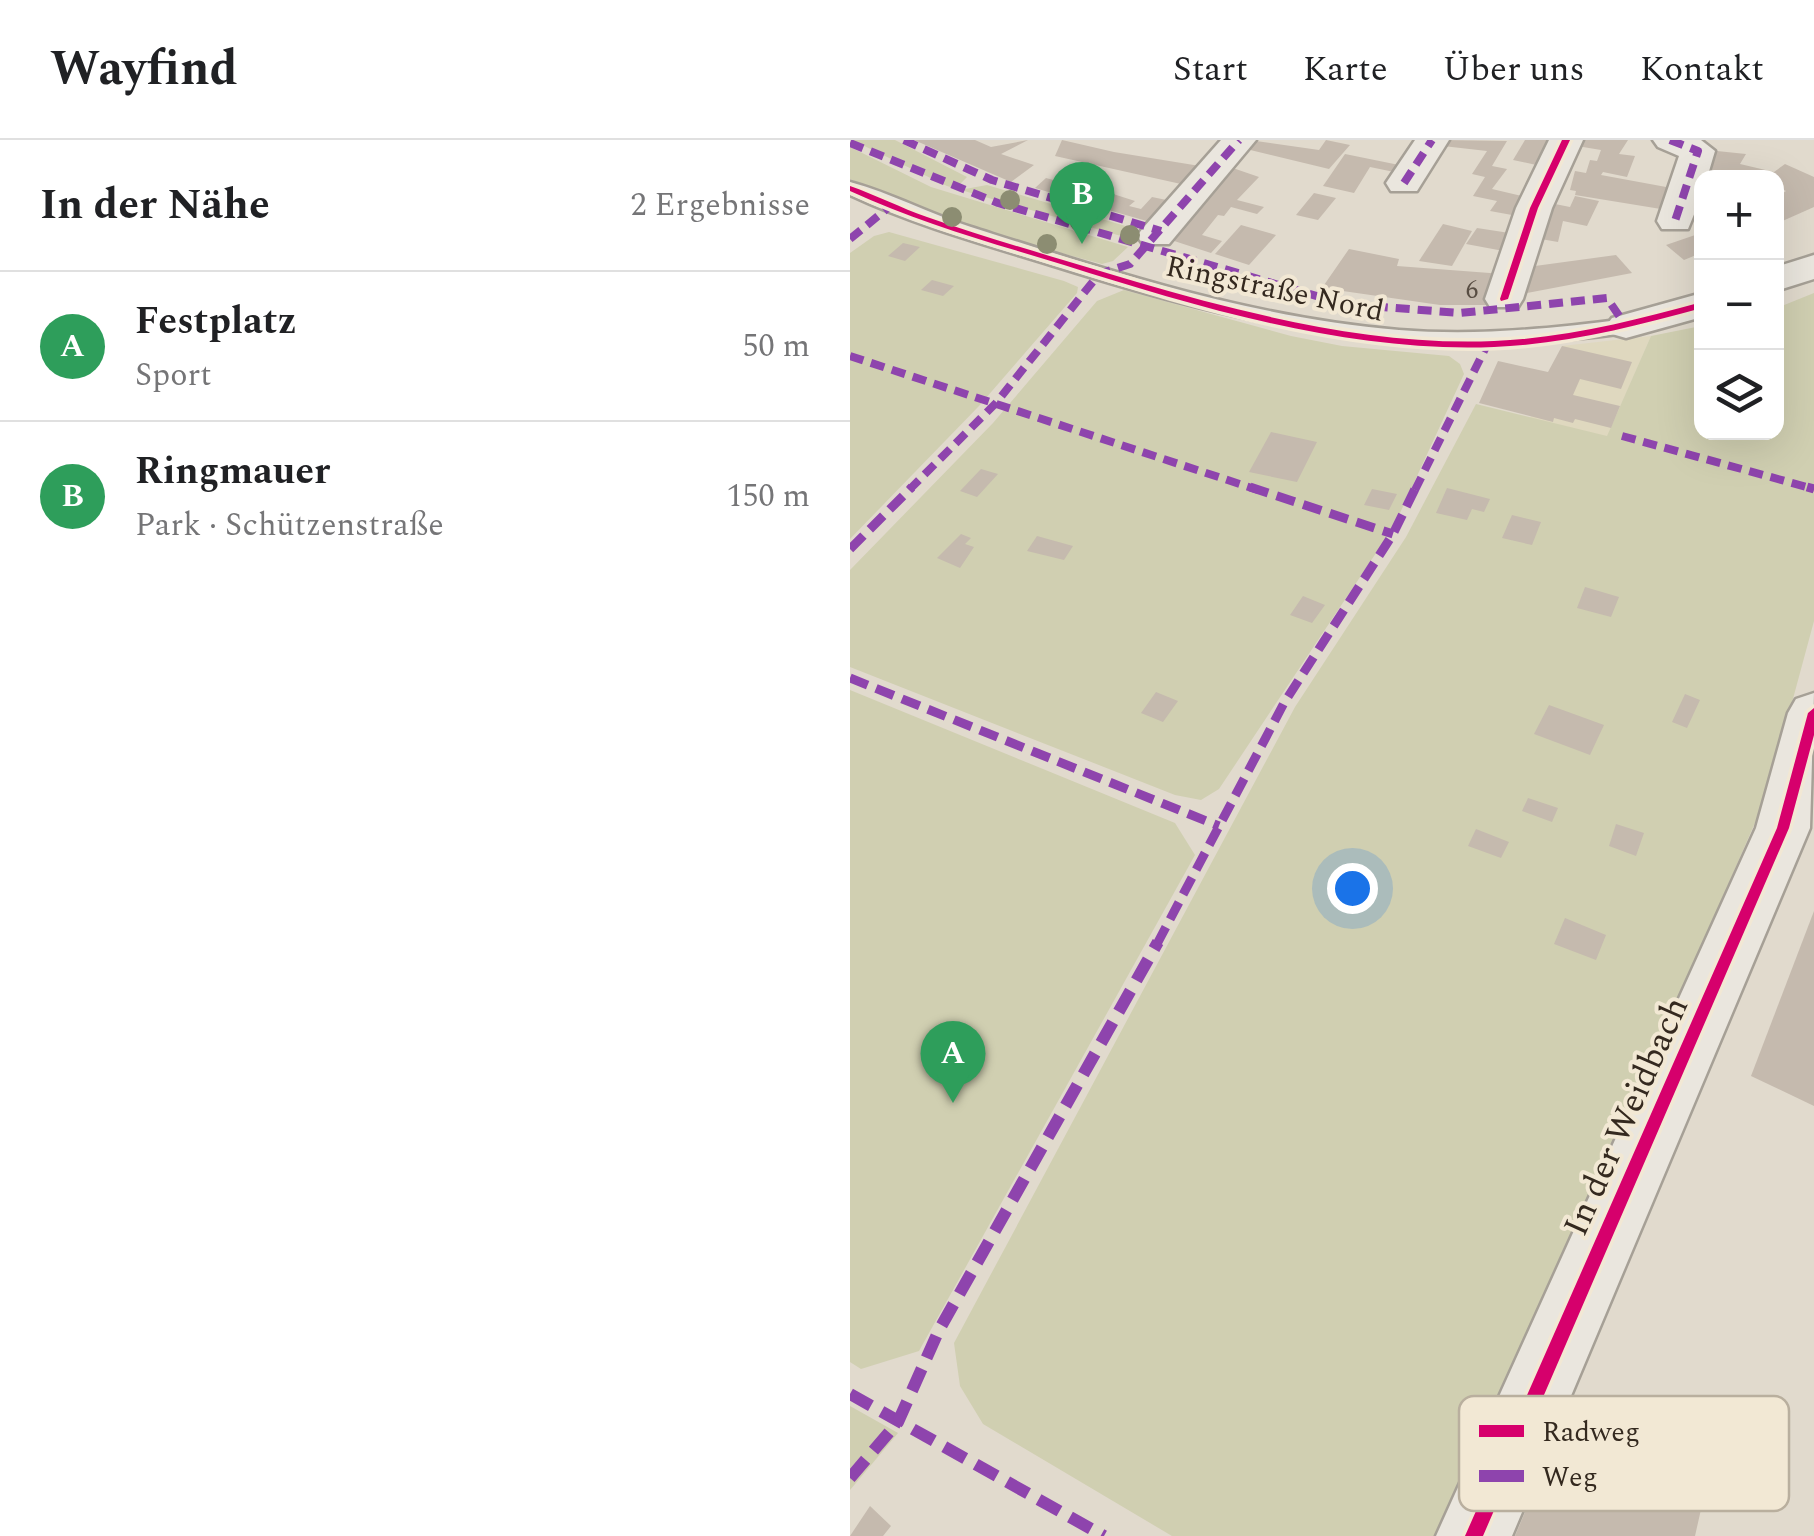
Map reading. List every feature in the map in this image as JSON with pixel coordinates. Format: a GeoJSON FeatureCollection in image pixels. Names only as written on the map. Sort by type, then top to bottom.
{"type":"FeatureCollection","features":[{"type":"Feature","properties":{"kind":"street"},"geometry":{"type":"LineString","coordinates":[[1156,236],[1240,140]]}},
{"type":"Feature","properties":{"kind":"street"},"geometry":{"type":"LineString","coordinates":[[1404,183],[1432,140]]}},
{"type":"Feature","properties":{"kind":"street"},"geometry":{"type":"LineString","coordinates":[[1504,300],[1534,208],[1566,140]]}},
{"type":"Feature","properties":{"kind":"street"},"geometry":{"type":"LineString","coordinates":[[1670,140],[1698,152],[1675,221]]}},
{"type":"Feature","properties":{"kind":"street"},"geometry":{"type":"LineString","coordinates":[[1784,277],[1814,266]]}},
{"type":"Feature","properties":{"kind":"street","name":"Ringstraße Nord"},"geometry":{"type":"LineString","coordinates":[[1626,326],[1694,307]]}},
{"type":"Feature","properties":{"kind":"street","name":"In der Weidbach"},"geometry":{"type":"LineString","coordinates":[[1535,1396],[1783,828],[1814,714]]}},
{"type":"Feature","properties":{"kind":"street","name":"In der Weidbach"},"geometry":{"type":"LineString","coordinates":[[1474,1536],[1485,1511]]}},
{"type":"Feature","properties":{"kind":"lane","name":"Ringstraße Nord"},"geometry":{"type":"LineString","coordinates":[[850,188],[889,207],[1100,274],[1315,328],[1401,341],[1488,343],[1551,340],[1626,326]]}},
{"type":"Feature","properties":{"kind":"shaded area"},"geometry":{"type":"Polygon","coordinates":[[[1651,336],[1607,437],[1530,418],[1562,346],[1651,336]]]}},
{"type":"Feature","properties":{"kind":"green space"},"geometry":{"type":"Polygon","coordinates":[[[852,140],[895,140],[967,177],[960,184],[965,189],[987,185],[1149,233],[1135,240],[947,186],[852,140]]]}},
{"type":"Feature","properties":{"kind":"green space"},"geometry":{"type":"Polygon","coordinates":[[[850,147],[931,187],[1128,247],[1113,261],[1102,264],[965,227],[850,179],[850,147]]]}},
{"type":"Feature","properties":{"kind":"green space"},"geometry":{"type":"Polygon","coordinates":[[[889,232],[1078,287],[1077,293],[979,406],[850,539],[850,253],[874,236],[889,232]]]}},
{"type":"Feature","properties":{"kind":"green space"},"geometry":{"type":"Polygon","coordinates":[[[1124,290],[1291,336],[1342,346],[1449,356],[1460,364],[1464,374],[1394,526],[1219,789],[1201,800],[1175,795],[850,667],[850,570],[993,423],[1097,301],[1124,290]]]}},
{"type":"Feature","properties":{"kind":"green space"},"geometry":{"type":"Polygon","coordinates":[[[1814,293],[1814,621],[1767,795],[1584,1217],[1500,1396],[1459,1396],[1459,1483],[1434,1536],[1172,1536],[983,1424],[960,1386],[954,1343],[1295,707],[1406,537],[1476,404],[1607,436],[1651,336],[1694,327],[1694,440],[1784,440],[1784,305],[1814,293]]]}},
{"type":"Feature","properties":{"kind":"green space"},"geometry":{"type":"Polygon","coordinates":[[[850,690],[1175,823],[1195,855],[919,1351],[861,1369],[850,1362],[850,690]]]}},
{"type":"Feature","properties":{"kind":"green space"},"geometry":{"type":"Polygon","coordinates":[[[850,1406],[898,1433],[850,1490],[850,1406]]]}},
{"type":"Feature","properties":{"kind":"building"},"geometry":{"type":"Polygon","coordinates":[[[914,140],[975,140],[991,147],[1028,140],[1001,154],[1034,165],[1011,182],[914,140]]]}},
{"type":"Feature","properties":{"kind":"building"},"geometry":{"type":"Polygon","coordinates":[[[1062,140],[1206,167],[1190,186],[1055,156],[1062,140]]]}},
{"type":"Feature","properties":{"kind":"building"},"geometry":{"type":"Polygon","coordinates":[[[1249,140],[1319,150],[1326,140],[1350,145],[1329,169],[1242,148],[1249,140]]]}},
{"type":"Feature","properties":{"kind":"building"},"geometry":{"type":"Polygon","coordinates":[[[1442,140],[1507,141],[1492,166],[1507,169],[1492,189],[1530,198],[1523,217],[1490,211],[1497,201],[1473,196],[1485,177],[1472,174],[1487,151],[1443,146],[1442,140]]]}},
{"type":"Feature","properties":{"kind":"building"},"geometry":{"type":"Polygon","coordinates":[[[1525,140],[1555,140],[1541,166],[1513,160],[1525,140]]]}},
{"type":"Feature","properties":{"kind":"building"},"geometry":{"type":"Polygon","coordinates":[[[1574,140],[1628,140],[1619,154],[1635,156],[1627,177],[1603,172],[1601,175],[1677,189],[1667,210],[1575,195],[1576,191],[1570,190],[1575,171],[1586,173],[1590,160],[1597,161],[1601,150],[1571,145],[1574,140]]]}},
{"type":"Feature","properties":{"kind":"building"},"geometry":{"type":"Polygon","coordinates":[[[1717,151],[1746,154],[1740,164],[1766,170],[1706,170],[1717,151]]]}},
{"type":"Feature","properties":{"kind":"building"},"geometry":{"type":"Polygon","coordinates":[[[1345,154],[1404,166],[1399,173],[1370,167],[1354,193],[1323,186],[1345,154]]]}},
{"type":"Feature","properties":{"kind":"building"},"geometry":{"type":"Polygon","coordinates":[[[1785,164],[1814,177],[1814,207],[1784,220],[1784,170],[1777,170],[1785,164]]]}},
{"type":"Feature","properties":{"kind":"building"},"geometry":{"type":"Polygon","coordinates":[[[1227,166],[1259,177],[1237,200],[1264,207],[1257,214],[1231,207],[1224,216],[1218,215],[1202,235],[1222,241],[1211,253],[1165,238],[1227,166]]]}},
{"type":"Feature","properties":{"kind":"building"},"geometry":{"type":"Polygon","coordinates":[[[1046,178],[1075,186],[1062,196],[1035,188],[1046,178]]]}},
{"type":"Feature","properties":{"kind":"building"},"geometry":{"type":"Polygon","coordinates":[[[1107,192],[1135,201],[1129,206],[1141,209],[1152,197],[1176,202],[1157,224],[1091,205],[1107,192]]]}},
{"type":"Feature","properties":{"kind":"building"},"geometry":{"type":"Polygon","coordinates":[[[1314,193],[1336,198],[1318,220],[1296,215],[1314,193]]]}},
{"type":"Feature","properties":{"kind":"building"},"geometry":{"type":"Polygon","coordinates":[[[1575,196],[1599,201],[1587,226],[1563,221],[1558,242],[1535,238],[1545,202],[1570,207],[1575,196]]]}},
{"type":"Feature","properties":{"kind":"building"},"geometry":{"type":"Polygon","coordinates":[[[1443,224],[1472,231],[1452,266],[1419,261],[1443,224]]]}},
{"type":"Feature","properties":{"kind":"building"},"geometry":{"type":"Polygon","coordinates":[[[1241,225],[1276,235],[1249,265],[1215,254],[1241,225]]]}},
{"type":"Feature","properties":{"kind":"building"},"geometry":{"type":"Polygon","coordinates":[[[1477,228],[1516,234],[1509,252],[1466,244],[1477,228]]]}},
{"type":"Feature","properties":{"kind":"building"},"geometry":{"type":"Polygon","coordinates":[[[1694,235],[1694,256],[1684,260],[1666,245],[1694,235]]]}},
{"type":"Feature","properties":{"kind":"building"},"geometry":{"type":"Polygon","coordinates":[[[903,243],[920,247],[905,261],[888,256],[903,243]]]}},
{"type":"Feature","properties":{"kind":"building"},"geometry":{"type":"Polygon","coordinates":[[[1349,249],[1399,259],[1397,266],[1503,274],[1494,305],[1440,305],[1322,288],[1349,249]]]}},
{"type":"Feature","properties":{"kind":"building"},"geometry":{"type":"Polygon","coordinates":[[[1616,255],[1632,273],[1527,293],[1535,266],[1616,255]]]}},
{"type":"Feature","properties":{"kind":"building"},"geometry":{"type":"Polygon","coordinates":[[[932,280],[954,286],[943,296],[921,290],[932,280]]]}},
{"type":"Feature","properties":{"kind":"building"},"geometry":{"type":"Polygon","coordinates":[[[1562,346],[1632,362],[1621,389],[1580,379],[1573,395],[1620,406],[1611,428],[1575,419],[1573,423],[1554,418],[1553,422],[1479,403],[1498,361],[1548,372],[1562,346]]]}},
{"type":"Feature","properties":{"kind":"building"},"geometry":{"type":"Polygon","coordinates":[[[1271,432],[1317,442],[1297,482],[1249,472],[1271,432]]]}},
{"type":"Feature","properties":{"kind":"building"},"geometry":{"type":"Polygon","coordinates":[[[981,469],[998,474],[977,497],[960,491],[981,469]]]}},
{"type":"Feature","properties":{"kind":"building"},"geometry":{"type":"Polygon","coordinates":[[[1447,488],[1490,499],[1484,512],[1472,509],[1467,520],[1436,513],[1447,488]]]}},
{"type":"Feature","properties":{"kind":"building"},"geometry":{"type":"Polygon","coordinates":[[[1372,489],[1397,494],[1389,510],[1364,505],[1372,489]]]}},
{"type":"Feature","properties":{"kind":"building"},"geometry":{"type":"Polygon","coordinates":[[[1512,515],[1541,522],[1532,545],[1502,538],[1512,515]]]}},
{"type":"Feature","properties":{"kind":"building"},"geometry":{"type":"Polygon","coordinates":[[[961,534],[971,538],[965,544],[974,547],[960,568],[937,558],[961,534]]]}},
{"type":"Feature","properties":{"kind":"building"},"geometry":{"type":"Polygon","coordinates":[[[1037,536],[1073,546],[1064,560],[1027,551],[1037,536]]]}},
{"type":"Feature","properties":{"kind":"building"},"geometry":{"type":"Polygon","coordinates":[[[1585,587],[1619,597],[1611,617],[1577,608],[1585,587]]]}},
{"type":"Feature","properties":{"kind":"building"},"geometry":{"type":"Polygon","coordinates":[[[1303,596],[1325,605],[1312,623],[1290,615],[1303,596]]]}},
{"type":"Feature","properties":{"kind":"building"},"geometry":{"type":"Polygon","coordinates":[[[1156,692],[1178,701],[1163,722],[1141,713],[1156,692]]]}},
{"type":"Feature","properties":{"kind":"building"},"geometry":{"type":"Polygon","coordinates":[[[1685,694],[1700,700],[1687,728],[1672,722],[1685,694]]]}},
{"type":"Feature","properties":{"kind":"building"},"geometry":{"type":"Polygon","coordinates":[[[1549,705],[1604,725],[1590,755],[1534,734],[1549,705]]]}},
{"type":"Feature","properties":{"kind":"building"},"geometry":{"type":"Polygon","coordinates":[[[1528,798],[1558,808],[1552,822],[1522,811],[1528,798]]]}},
{"type":"Feature","properties":{"kind":"building"},"geometry":{"type":"Polygon","coordinates":[[[1616,824],[1644,833],[1636,856],[1609,846],[1616,824]]]}},
{"type":"Feature","properties":{"kind":"building"},"geometry":{"type":"Polygon","coordinates":[[[1476,829],[1509,842],[1501,858],[1468,846],[1476,829]]]}},
{"type":"Feature","properties":{"kind":"building"},"geometry":{"type":"Polygon","coordinates":[[[1814,911],[1814,1106],[1751,1076],[1814,911]]]}},
{"type":"Feature","properties":{"kind":"building"},"geometry":{"type":"Polygon","coordinates":[[[1565,918],[1606,935],[1596,960],[1554,944],[1565,918]]]}},
{"type":"Feature","properties":{"kind":"building"},"geometry":{"type":"Polygon","coordinates":[[[870,1506],[891,1526],[883,1536],[850,1536],[870,1506]]]}},
{"type":"Feature","properties":{"kind":"building"},"geometry":{"type":"Polygon","coordinates":[[[1525,1511],[1701,1511],[1695,1536],[1515,1536],[1525,1511]]]}},
{"type":"Feature","properties":{"kind":"marked path"},"geometry":{"type":"LineString","coordinates":[[904,140],[992,180],[1161,231]]}},
{"type":"Feature","properties":{"kind":"marked path"},"geometry":{"type":"LineString","coordinates":[[850,549],[996,403],[1099,274],[1130,264],[1239,140]]}},
{"type":"Feature","properties":{"kind":"marked path"},"geometry":{"type":"LineString","coordinates":[[1404,183],[1432,140]]}},
{"type":"Feature","properties":{"kind":"marked path"},"geometry":{"type":"LineString","coordinates":[[1670,140],[1698,151],[1675,221]]}},
{"type":"Feature","properties":{"kind":"marked path"},"geometry":{"type":"LineString","coordinates":[[850,143],[886,161],[998,203],[1316,298],[1372,309],[1431,313],[1519,309],[1607,298],[1626,326]]}},
{"type":"Feature","properties":{"kind":"marked path"},"geometry":{"type":"LineString","coordinates":[[850,239],[889,207]]}},
{"type":"Feature","properties":{"kind":"marked path"},"geometry":{"type":"LineString","coordinates":[[850,1478],[898,1422],[939,1330],[1210,850],[1284,703],[1393,534],[1488,343]]}},
{"type":"Feature","properties":{"kind":"marked path"},"geometry":{"type":"LineString","coordinates":[[850,356],[1393,534]]}},
{"type":"Feature","properties":{"kind":"marked path"},"geometry":{"type":"LineString","coordinates":[[1622,436],[1814,489]]}},
{"type":"Feature","properties":{"kind":"marked path"},"geometry":{"type":"LineString","coordinates":[[850,678],[1219,826]]}},
{"type":"Feature","properties":{"kind":"marked path"},"geometry":{"type":"LineString","coordinates":[[850,1394],[1104,1536]]}},
{"type":"Feature","properties":{"kind":"cycle path"},"geometry":{"type":"LineString","coordinates":[[1504,299],[1534,208],[1566,140]]}},
{"type":"Feature","properties":{"kind":"cycle path"},"geometry":{"type":"LineString","coordinates":[[850,188],[948,227],[1171,295],[1299,326],[1364,336],[1428,343],[1492,344],[1554,339],[1694,307]]}},
{"type":"Feature","properties":{"kind":"cycle path"},"geometry":{"type":"LineString","coordinates":[[1535,1396],[1783,828],[1814,713]]}},
{"type":"Feature","properties":{"kind":"cycle path"},"geometry":{"type":"LineString","coordinates":[[1474,1536],[1485,1511]]}},
{"type":"Feature","properties":{"kind":"place","name":"Ringmauer"},"geometry":{"type":"Point","coordinates":[1082,244]}},
{"type":"Feature","properties":{"kind":"place","name":"Festplatz"},"geometry":{"type":"Point","coordinates":[953,1103]}}]}
